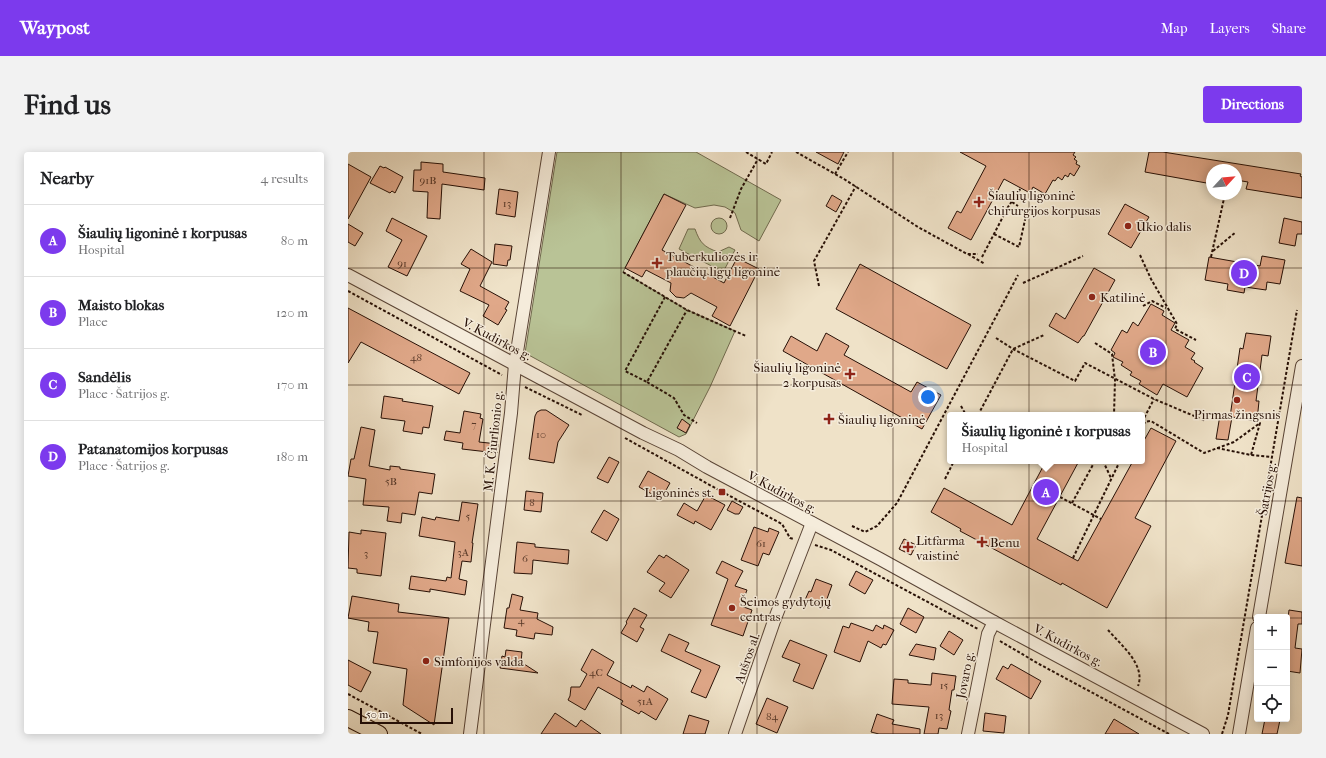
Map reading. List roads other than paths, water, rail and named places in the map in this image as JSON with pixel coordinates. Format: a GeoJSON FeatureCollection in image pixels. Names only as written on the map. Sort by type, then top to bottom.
{"type":"FeatureCollection","features":[{"type":"Feature","properties":{"kind":"main road"},"geometry":{"type":"LineString","coordinates":[[348,718],[379,734]]}},
{"type":"Feature","properties":{"kind":"street","name":"M. K. Čiurlionio g."},"geometry":{"type":"LineString","coordinates":[[470,734],[506,450],[515,364],[549,152]]}},
{"type":"Feature","properties":{"kind":"street","name":"V. Kudirkos g."},"geometry":{"type":"LineString","coordinates":[[348,275],[643,433],[679,450],[707,467],[1203,734]]}},
{"type":"Feature","properties":{"kind":"street","name":"Šatrijos g."},"geometry":{"type":"LineString","coordinates":[[1260,614],[1302,366]]}},
{"type":"Feature","properties":{"kind":"street","name":"Aušros al."},"geometry":{"type":"LineString","coordinates":[[735,734],[774,621],[812,523]]}},
{"type":"Feature","properties":{"kind":"street","name":"Jovaro g."},"geometry":{"type":"LineString","coordinates":[[968,734],[988,634],[994,622]]}},
{"type":"Feature","properties":{"kind":"street"},"geometry":{"type":"LineString","coordinates":[[1239,734],[1254,646]]}},
{"type":"Feature","properties":{"kind":"place","name":"Šiaulių ligoninė chirurgijos korpusas"},"geometry":{"type":"Point","coordinates":[979,202]}},
{"type":"Feature","properties":{"kind":"place","name":"Ūkio dalis"},"geometry":{"type":"Point","coordinates":[1128,226]}},
{"type":"Feature","properties":{"kind":"place","name":"Tuberkuliozės ir plaučių ligų ligoninė"},"geometry":{"type":"Point","coordinates":[657,263]}},
{"type":"Feature","properties":{"kind":"place","name":"Patanatomijos korpusas"},"geometry":{"type":"Point","coordinates":[1244,273]}},
{"type":"Feature","properties":{"kind":"place","name":"Katilinė"},"geometry":{"type":"Point","coordinates":[1092,297]}},
{"type":"Feature","properties":{"kind":"place","name":"Maisto blokas"},"geometry":{"type":"Point","coordinates":[1153,352]}},
{"type":"Feature","properties":{"kind":"place","name":"Šiaulių ligoninė 2 korpusas"},"geometry":{"type":"Point","coordinates":[850,374]}},
{"type":"Feature","properties":{"kind":"place","name":"Sandėlis"},"geometry":{"type":"Point","coordinates":[1247,377]}},
{"type":"Feature","properties":{"kind":"place","name":"Pirmas žingsnis"},"geometry":{"type":"Point","coordinates":[1237,400]}},
{"type":"Feature","properties":{"kind":"place","name":"Šiaulių ligoninė"},"geometry":{"type":"Point","coordinates":[829,419]}},
{"type":"Feature","properties":{"kind":"place","name":"Ligoninės st."},"geometry":{"type":"Point","coordinates":[722,492]}},
{"type":"Feature","properties":{"kind":"place","name":"Šiaulių ligoninė 1 korpusas"},"geometry":{"type":"Point","coordinates":[1046,492]}},
{"type":"Feature","properties":{"kind":"place","name":"Benu"},"geometry":{"type":"Point","coordinates":[982,542]}},
{"type":"Feature","properties":{"kind":"place","name":"Litfarma vaistinė"},"geometry":{"type":"Point","coordinates":[908,547]}},
{"type":"Feature","properties":{"kind":"place","name":"Šeimos gydytojų centras"},"geometry":{"type":"Point","coordinates":[732,608]}},
{"type":"Feature","properties":{"kind":"place","name":"Simfonijos valda"},"geometry":{"type":"Point","coordinates":[426,661]}}]}
